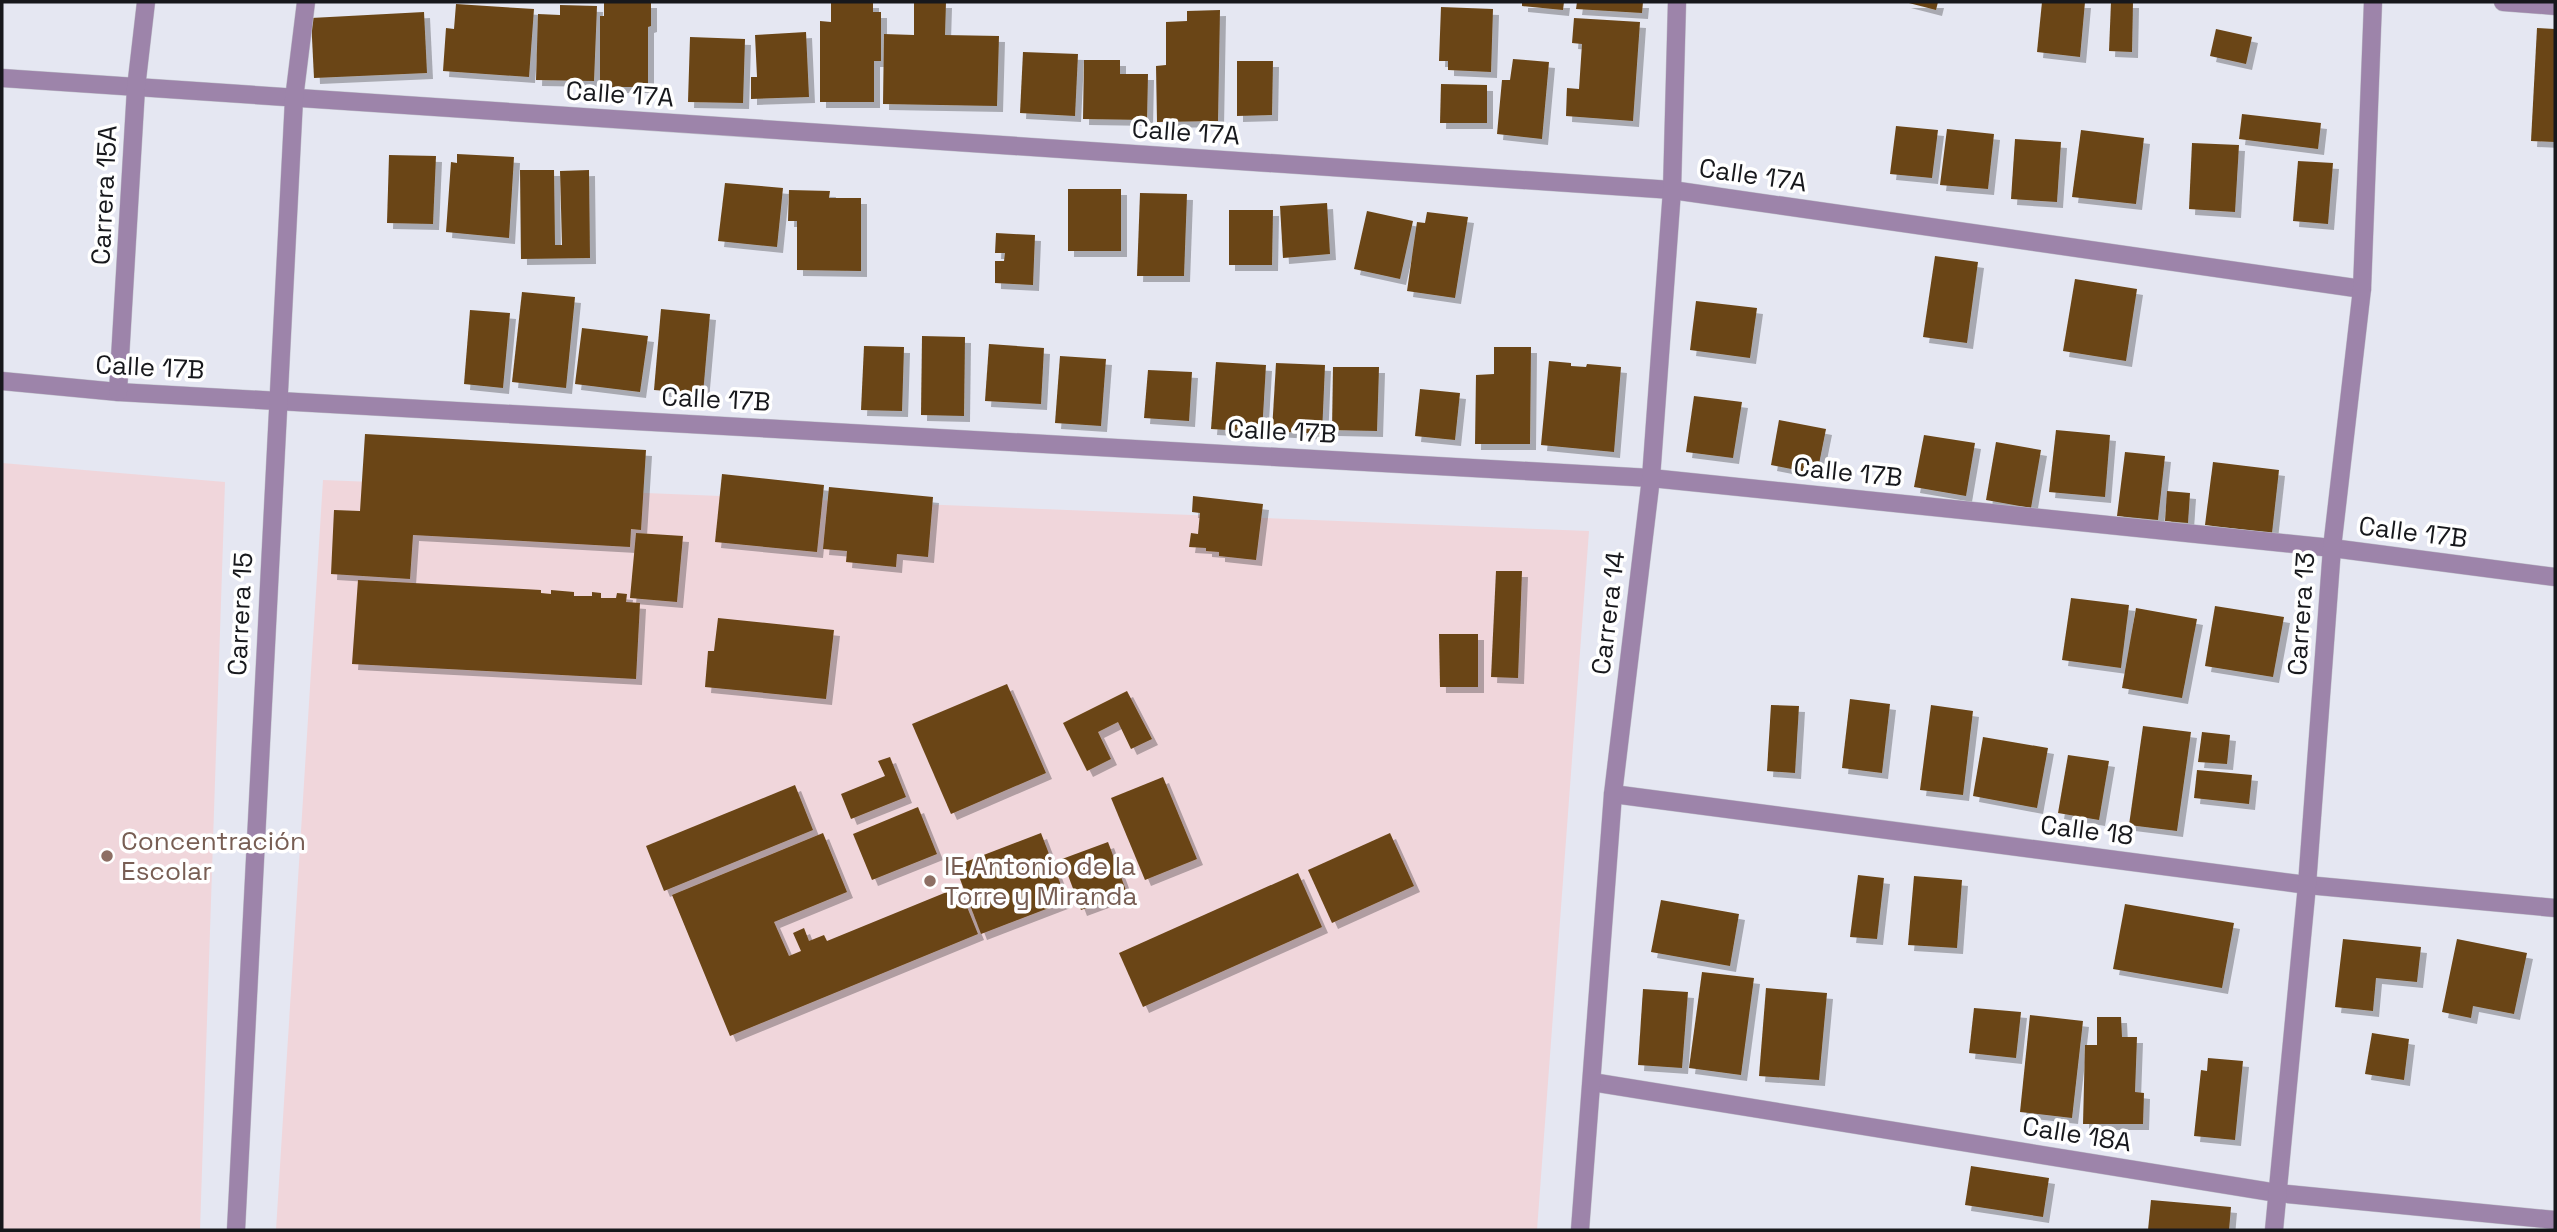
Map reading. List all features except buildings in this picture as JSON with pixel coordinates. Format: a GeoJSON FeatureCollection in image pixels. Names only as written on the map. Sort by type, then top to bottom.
{"type":"FeatureCollection","features":[{"type":"Feature","properties":{"kind":"street","name":"Carrera 15A"},"geometry":{"type":"LineString","coordinates":[[118,392],[136,88],[146,2]]}},
{"type":"Feature","properties":{"kind":"street","name":"Carrera 15"},"geometry":{"type":"LineString","coordinates":[[236,1230],[294,99],[306,2]]}},
{"type":"Feature","properties":{"kind":"street","name":"Carrera 14"},"geometry":{"type":"LineString","coordinates":[[1580,1230],[1614,794],[1651,478],[1672,190],[1677,2]]}},
{"type":"Feature","properties":{"kind":"street","name":"Carrera 13"},"geometry":{"type":"LineString","coordinates":[[2274,1230],[2308,886],[2332,548],[2362,289],[2373,2]]}},
{"type":"Feature","properties":{"kind":"street"},"geometry":{"type":"LineString","coordinates":[[2503,2],[2555,6]]}},
{"type":"Feature","properties":{"kind":"street","name":"Calle 17A"},"geometry":{"type":"LineString","coordinates":[[2,78],[1672,190],[2362,289]]}},
{"type":"Feature","properties":{"kind":"street","name":"Calle 17B"},"geometry":{"type":"LineString","coordinates":[[2,382],[118,392],[1651,478],[2332,548],[2555,577]]}},
{"type":"Feature","properties":{"kind":"street","name":"Calle 18"},"geometry":{"type":"LineString","coordinates":[[1614,794],[2308,886],[2555,908]]}},
{"type":"Feature","properties":{"kind":"street","name":"Calle 18A"},"geometry":{"type":"LineString","coordinates":[[1592,1082],[2277,1193],[2555,1220]]}},
{"type":"Feature","properties":{"kind":"shaded area","name":"Concentración Escolar"},"geometry":{"type":"Polygon","coordinates":[[[2,463],[225,482],[200,1230],[2,1230],[2,463]]]}},
{"type":"Feature","properties":{"kind":"shaded area","name":"IE Antonio de la Torre y Miranda"},"geometry":{"type":"Polygon","coordinates":[[[323,480],[1589,531],[1537,1230],[276,1230],[323,480]]]}},
{"type":"Feature","properties":{"kind":"place","name":"Concentración Escolar"},"geometry":{"type":"Point","coordinates":[107,856]}},
{"type":"Feature","properties":{"kind":"place","name":"IE Antonio de la Torre y Miranda"},"geometry":{"type":"Point","coordinates":[930,881]}}]}
